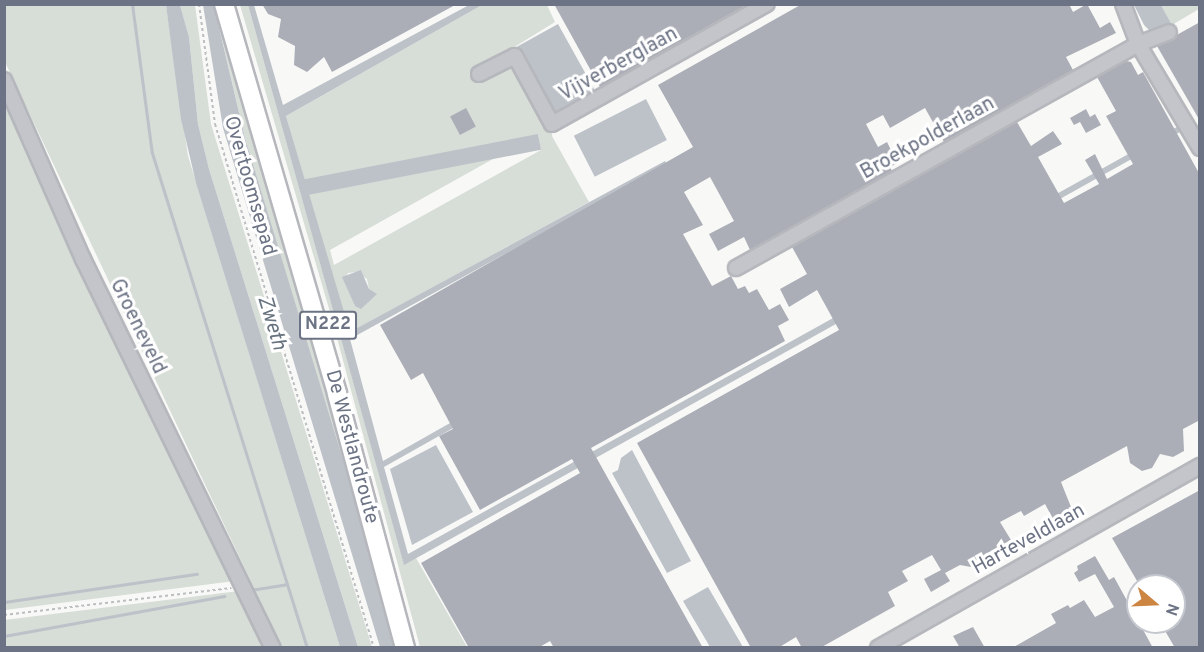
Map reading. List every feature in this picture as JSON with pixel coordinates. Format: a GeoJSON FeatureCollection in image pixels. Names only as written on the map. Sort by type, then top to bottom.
{"type":"FeatureCollection","features":[{"type":"Feature","properties":{"kind":"main road","name":"De Westlandroute"},"geometry":{"type":"LineString","coordinates":[[224,4],[338,394],[405,648]]}},
{"type":"Feature","properties":{"kind":"main road","name":"De Westlandroute"},"geometry":{"type":"LineString","coordinates":[[234,4],[347,392],[415,648]]}},
{"type":"Feature","properties":{"kind":"street","name":"Vijverberglaan"},"geometry":{"type":"LineString","coordinates":[[479,74],[514,57],[552,124],[767,4]]}},
{"type":"Feature","properties":{"kind":"street"},"geometry":{"type":"LineString","coordinates":[[1124,4],[1138,44],[1200,148]]}},
{"type":"Feature","properties":{"kind":"street","name":"Broekpolderlaan"},"geometry":{"type":"LineString","coordinates":[[736,268],[1138,44],[1169,32]]}},
{"type":"Feature","properties":{"kind":"street","name":"Groeneveld"},"geometry":{"type":"LineString","coordinates":[[4,80],[83,260],[273,648]]}},
{"type":"Feature","properties":{"kind":"street","name":"Harteveldlaan"},"geometry":{"type":"LineString","coordinates":[[878,648],[1200,466]]}},
{"type":"Feature","properties":{"kind":"path","name":"Overtoomsepad"},"geometry":{"type":"LineString","coordinates":[[199,4],[214,124],[374,648]]}},
{"type":"Feature","properties":{"kind":"path"},"geometry":{"type":"LineString","coordinates":[[4,615],[244,587]]}},
{"type":"Feature","properties":{"kind":"shaded area"},"geometry":{"type":"Polygon","coordinates":[[[5,5],[166,5],[188,156],[340,647],[282,647],[5,62],[5,5]]]}},
{"type":"Feature","properties":{"kind":"shaded area"},"geometry":{"type":"Polygon","coordinates":[[[166,5],[180,5],[189,37],[198,124],[209,169],[358,647],[340,647],[196,183],[181,119],[166,5]]]}},
{"type":"Feature","properties":{"kind":"shaded area"},"geometry":{"type":"Polygon","coordinates":[[[180,5],[195,5],[211,124],[372,647],[358,647],[209,169],[198,124],[189,37],[180,5]]]}},
{"type":"Feature","properties":{"kind":"shaded area"},"geometry":{"type":"Polygon","coordinates":[[[203,5],[214,6],[245,138],[360,516],[396,647],[380,647],[223,128],[203,5]]]}},
{"type":"Feature","properties":{"kind":"shaded area"},"geometry":{"type":"Polygon","coordinates":[[[214,5],[221,5],[315,329],[383,601],[245,138],[214,5]]]}},
{"type":"Feature","properties":{"kind":"shaded area"},"geometry":{"type":"Polygon","coordinates":[[[240,5],[248,5],[404,564],[416,558],[467,647],[420,647],[330,312],[240,5]]]}},
{"type":"Feature","properties":{"kind":"shaded area"},"geometry":{"type":"Polygon","coordinates":[[[248,5],[254,5],[283,105],[469,5],[482,5],[286,116],[350,332],[665,161],[667,165],[350,339],[383,461],[685,290],[689,295],[384,467],[408,554],[1177,127],[1180,132],[404,565],[248,5]]]}},
{"type":"Feature","properties":{"kind":"shaded area"},"geometry":{"type":"Polygon","coordinates":[[[482,5],[547,5],[555,22],[516,46],[554,120],[552,136],[589,202],[349,333],[286,116],[482,5]],[[538,134],[330,250],[334,265],[541,150],[538,134]],[[357,272],[348,273],[345,279],[355,306],[369,289],[367,279],[357,272]]]}},
{"type":"Feature","properties":{"kind":"shaded area"},"geometry":{"type":"Polygon","coordinates":[[[1134,5],[1161,5],[1172,25],[1154,35],[1144,25],[1134,5]]]}},
{"type":"Feature","properties":{"kind":"shaded area"},"geometry":{"type":"Polygon","coordinates":[[[1161,5],[1199,5],[1199,9],[1172,25],[1161,5]]]}},
{"type":"Feature","properties":{"kind":"shaded area"},"geometry":{"type":"Polygon","coordinates":[[[558,24],[595,91],[553,115],[516,47],[558,24]]]}},
{"type":"Feature","properties":{"kind":"shaded area"},"geometry":{"type":"Polygon","coordinates":[[[4,95],[235,581],[5,610],[4,95]]]}},
{"type":"Feature","properties":{"kind":"shaded area"},"geometry":{"type":"Polygon","coordinates":[[[646,99],[667,140],[595,177],[574,136],[646,99]]]}},
{"type":"Feature","properties":{"kind":"shaded area"},"geometry":{"type":"Polygon","coordinates":[[[538,134],[541,150],[306,195],[303,180],[538,134]]]}},
{"type":"Feature","properties":{"kind":"shaded area"},"geometry":{"type":"Polygon","coordinates":[[[361,270],[369,289],[377,294],[361,309],[355,306],[342,277],[361,270]]]}},
{"type":"Feature","properties":{"kind":"shaded area"},"geometry":{"type":"Polygon","coordinates":[[[436,445],[473,512],[412,545],[390,469],[436,445]]]}},
{"type":"Feature","properties":{"kind":"shaded area"},"geometry":{"type":"Polygon","coordinates":[[[632,450],[691,561],[667,573],[612,473],[618,470],[621,458],[632,450]]]}},
{"type":"Feature","properties":{"kind":"shaded area"},"geometry":{"type":"Polygon","coordinates":[[[708,587],[743,647],[710,647],[683,601],[708,587]]]}},
{"type":"Feature","properties":{"kind":"shaded area"},"geometry":{"type":"Polygon","coordinates":[[[239,591],[266,647],[5,647],[4,620],[239,591]]]}},
{"type":"Feature","properties":{"kind":"building"},"geometry":{"type":"Polygon","coordinates":[[[262,4],[457,4],[332,72],[324,57],[307,72],[294,65],[295,46],[278,37],[281,19],[268,14],[262,4]]]}},
{"type":"Feature","properties":{"kind":"building"},"geometry":{"type":"Polygon","coordinates":[[[554,4],[748,4],[600,87],[554,4]]]}},
{"type":"Feature","properties":{"kind":"building"},"geometry":{"type":"Polygon","coordinates":[[[802,4],[1069,4],[1073,12],[1087,4],[1100,28],[1110,22],[1116,33],[1066,57],[1073,70],[944,142],[925,108],[890,128],[883,115],[866,124],[878,147],[887,142],[892,152],[909,142],[916,153],[890,167],[892,171],[750,250],[744,237],[718,251],[709,234],[734,221],[710,177],[684,192],[703,225],[683,234],[712,286],[731,276],[738,289],[745,286],[749,293],[757,289],[769,310],[780,304],[789,320],[778,326],[785,341],[591,448],[703,648],[554,648],[550,641],[538,648],[469,648],[421,563],[580,473],[572,459],[480,510],[439,436],[453,429],[423,373],[411,380],[380,325],[693,147],[658,85],[802,4]]]}},
{"type":"Feature","properties":{"kind":"building"},"geometry":{"type":"Polygon","coordinates":[[[1200,22],[1200,121],[1157,46],[1200,22]]]}},
{"type":"Feature","properties":{"kind":"building"},"geometry":{"type":"Polygon","coordinates":[[[1126,61],[1131,62],[1138,75],[1143,72],[1200,175],[1200,420],[1183,429],[1184,451],[1173,457],[1160,454],[1152,468],[1142,471],[1130,463],[1127,446],[1061,482],[1073,512],[1053,519],[1045,504],[1024,516],[1021,511],[1000,522],[1011,540],[977,559],[971,567],[960,565],[945,573],[950,581],[931,592],[924,579],[941,570],[932,555],[902,571],[908,581],[888,592],[895,606],[820,648],[802,648],[796,637],[778,648],[751,648],[637,443],[839,330],[817,290],[789,307],[780,289],[807,274],[792,247],[1017,122],[1031,146],[1053,131],[1062,144],[1038,157],[1064,203],[1099,184],[1085,160],[1095,154],[1107,179],[1133,164],[1106,116],[1116,111],[1097,77],[1126,61]]]}},
{"type":"Feature","properties":{"kind":"building"},"geometry":{"type":"Polygon","coordinates":[[[466,108],[476,127],[460,135],[450,116],[466,108]]]}},
{"type":"Feature","properties":{"kind":"building"},"geometry":{"type":"Polygon","coordinates":[[[1086,109],[1090,117],[1095,114],[1101,125],[1086,133],[1080,122],[1074,125],[1070,118],[1086,109]]]}},
{"type":"Feature","properties":{"kind":"building"},"geometry":{"type":"Polygon","coordinates":[[[1200,490],[1200,648],[1175,648],[1167,634],[1186,634],[1186,574],[1133,574],[1112,538],[1200,490]]]}},
{"type":"Feature","properties":{"kind":"building"},"geometry":{"type":"Polygon","coordinates":[[[1095,556],[1109,580],[1114,577],[1126,599],[1126,634],[1145,634],[1153,648],[1012,648],[1056,623],[1051,614],[1068,605],[1070,608],[1084,600],[1095,617],[1114,607],[1095,574],[1079,582],[1074,573],[1078,570],[1077,566],[1095,556]]]}},
{"type":"Feature","properties":{"kind":"building"},"geometry":{"type":"Polygon","coordinates":[[[973,627],[985,648],[960,648],[953,636],[973,627]]]}},
{"type":"Feature","properties":{"kind":"waterway"},"geometry":{"type":"LineString","coordinates":[[132,4],[152,153],[307,648]]}},
{"type":"Feature","properties":{"kind":"waterway"},"geometry":{"type":"LineString","coordinates":[[4,602],[197,574]]}},
{"type":"Feature","properties":{"kind":"waterway"},"geometry":{"type":"LineString","coordinates":[[250,590],[287,584]]}},
{"type":"Feature","properties":{"kind":"waterway"},"geometry":{"type":"LineString","coordinates":[[4,636],[224,596]]}},
{"type":"Feature","properties":{"kind":"water label","name":"Zweth"},"geometry":{"type":"Point","coordinates":[271,323]}}]}
